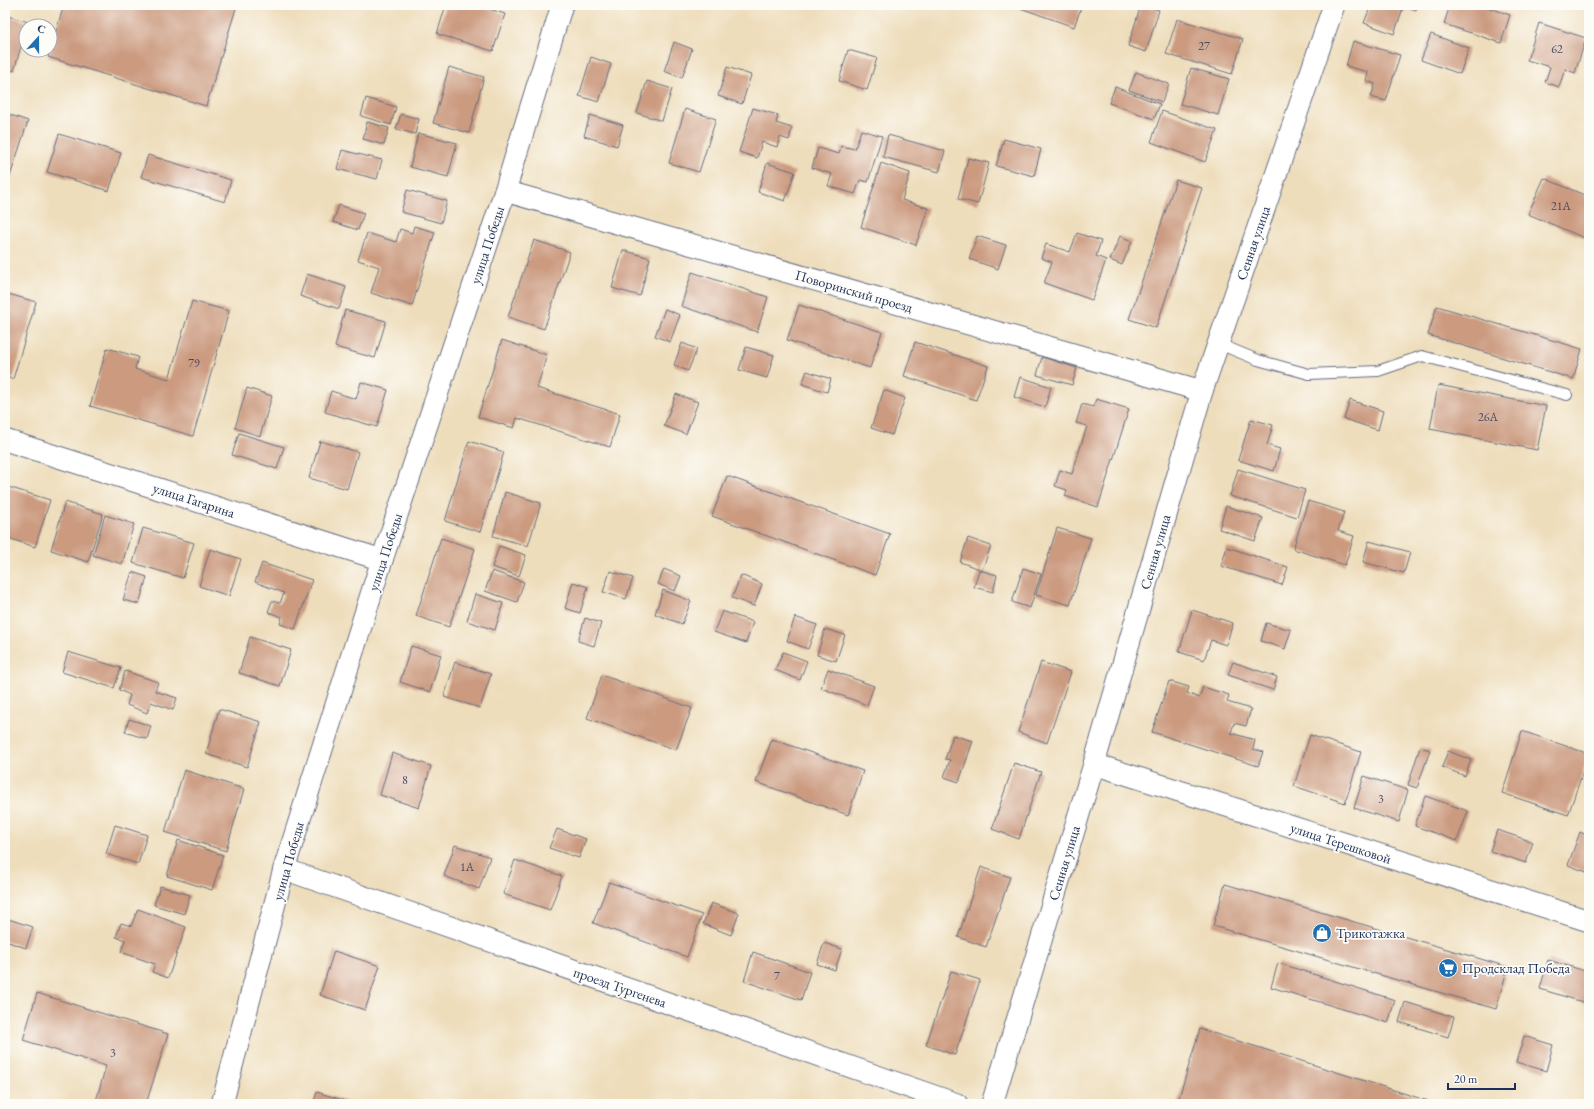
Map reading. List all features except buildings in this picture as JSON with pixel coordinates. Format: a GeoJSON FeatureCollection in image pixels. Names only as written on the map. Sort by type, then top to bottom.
{"type":"FeatureCollection","features":[{"type":"Feature","properties":{"kind":"street","name":"улица Победы"},"geometry":{"type":"LineString","coordinates":[[222,1104],[284,870],[382,560],[505,191],[562,5]]}},
{"type":"Feature","properties":{"kind":"street","name":"Сенная улица"},"geometry":{"type":"LineString","coordinates":[[992,1104],[1094,764],[1202,391],[1334,5]]}},
{"type":"Feature","properties":{"kind":"street","name":"Поворинский проезд"},"geometry":{"type":"LineString","coordinates":[[505,191],[1202,391]]}},
{"type":"Feature","properties":{"kind":"street","name":"улица Гагарина"},"geometry":{"type":"LineString","coordinates":[[5,440],[382,560]]}},
{"type":"Feature","properties":{"kind":"street","name":"улица Терешковой"},"geometry":{"type":"LineString","coordinates":[[1094,764],[1589,922]]}},
{"type":"Feature","properties":{"kind":"street","name":"проезд Тургенева"},"geometry":{"type":"LineString","coordinates":[[284,870],[956,1104]]}},
{"type":"Feature","properties":{"kind":"lane"},"geometry":{"type":"LineString","coordinates":[[1218,344],[1258,360],[1309,374],[1378,371],[1422,356],[1567,395]]}},
{"type":"Feature","properties":{"kind":"place","name":"Трикотажка"},"geometry":{"type":"Point","coordinates":[1322,933]}},
{"type":"Feature","properties":{"kind":"place","name":"Продсклад Победа"},"geometry":{"type":"Point","coordinates":[1448,968]}}]}
